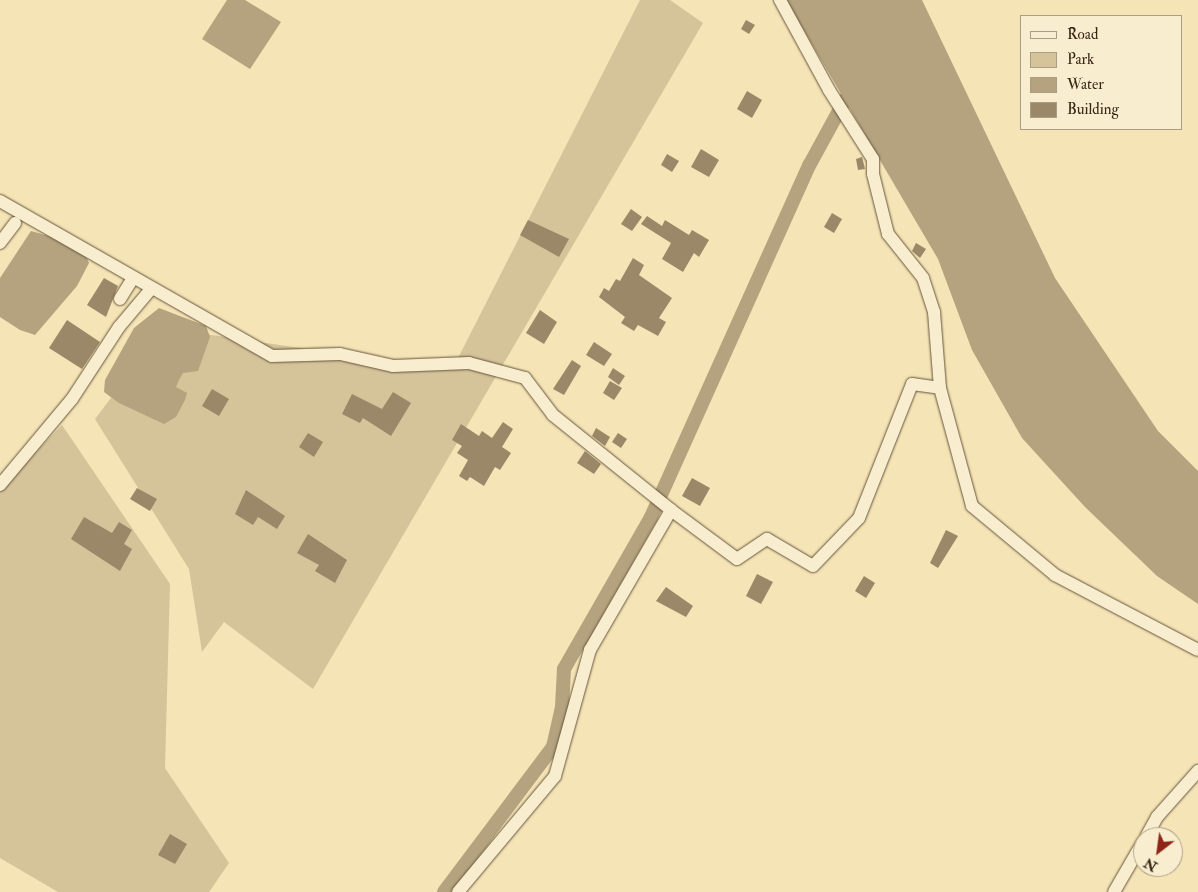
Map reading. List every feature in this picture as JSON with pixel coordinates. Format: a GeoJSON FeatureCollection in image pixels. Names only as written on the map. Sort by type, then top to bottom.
{"type":"FeatureCollection","features":[{"type":"Feature","properties":{"kind":"street"},"geometry":{"type":"LineString","coordinates":[[780,0],[873,159],[873,174],[888,234],[923,278],[934,312],[940,388],[972,506],[1055,576],[1198,650]]}},
{"type":"Feature","properties":{"kind":"street"},"geometry":{"type":"LineString","coordinates":[[0,201],[151,289],[272,356],[340,354],[393,366],[469,363],[525,378],[553,415],[668,508],[737,559],[767,539],[813,566],[859,518],[912,384],[940,388]]}},
{"type":"Feature","properties":{"kind":"street"},"geometry":{"type":"LineString","coordinates":[[0,243],[15,223]]}},
{"type":"Feature","properties":{"kind":"street"},"geometry":{"type":"LineString","coordinates":[[120,299],[133,278]]}},
{"type":"Feature","properties":{"kind":"street"},"geometry":{"type":"LineString","coordinates":[[0,485],[72,399],[119,327],[151,289]]}},
{"type":"Feature","properties":{"kind":"street"},"geometry":{"type":"LineString","coordinates":[[458,892],[554,776],[590,650],[668,508]]}},
{"type":"Feature","properties":{"kind":"street"},"geometry":{"type":"LineString","coordinates":[[1152,827],[1157,817],[1198,771]]}},
{"type":"Feature","properties":{"kind":"street"},"geometry":{"type":"LineString","coordinates":[[1114,892],[1133,859]]}},
{"type":"Feature","properties":{"kind":"green space"},"geometry":{"type":"Polygon","coordinates":[[[640,0],[670,0],[703,23],[313,689],[224,622],[202,652],[189,569],[95,419],[164,328],[452,370],[640,0]]]}},
{"type":"Feature","properties":{"kind":"green space"},"geometry":{"type":"Polygon","coordinates":[[[62,425],[170,584],[165,768],[229,863],[209,892],[58,892],[0,858],[0,489],[62,425]]]}},
{"type":"Feature","properties":{"kind":"water"},"geometry":{"type":"Polygon","coordinates":[[[227,0],[245,0],[281,22],[250,69],[202,39],[227,0]]]}},
{"type":"Feature","properties":{"kind":"water"},"geometry":{"type":"Polygon","coordinates":[[[786,0],[922,0],[1055,278],[1158,431],[1198,471],[1198,604],[1157,576],[1085,507],[1022,438],[972,350],[938,259],[786,0]]]}},
{"type":"Feature","properties":{"kind":"water"},"geometry":{"type":"Polygon","coordinates":[[[31,231],[59,239],[86,256],[89,263],[77,286],[35,335],[20,330],[0,317],[0,278],[31,231]]]}},
{"type":"Feature","properties":{"kind":"water"},"geometry":{"type":"Polygon","coordinates":[[[159,308],[206,326],[210,337],[198,371],[183,373],[176,387],[187,393],[185,400],[176,417],[164,424],[119,403],[104,392],[105,380],[134,328],[159,308]]]}},
{"type":"Feature","properties":{"kind":"building"},"geometry":{"type":"Polygon","coordinates":[[[746,20],[755,25],[749,34],[741,29],[746,20]]]}},
{"type":"Feature","properties":{"kind":"building"},"geometry":{"type":"Polygon","coordinates":[[[747,91],[762,100],[752,118],[737,109],[747,91]]]}},
{"type":"Feature","properties":{"kind":"building"},"geometry":{"type":"Polygon","coordinates":[[[701,149],[719,160],[709,177],[691,167],[701,149]]]}},
{"type":"Feature","properties":{"kind":"building"},"geometry":{"type":"Polygon","coordinates":[[[667,154],[679,161],[672,172],[661,165],[667,154]]]}},
{"type":"Feature","properties":{"kind":"building"},"geometry":{"type":"Polygon","coordinates":[[[862,157],[865,169],[858,170],[856,159],[862,157]]]}},
{"type":"Feature","properties":{"kind":"building"},"geometry":{"type":"Polygon","coordinates":[[[631,209],[642,217],[632,231],[621,224],[631,209]]]}},
{"type":"Feature","properties":{"kind":"building"},"geometry":{"type":"Polygon","coordinates":[[[832,213],[842,219],[834,233],[824,227],[832,213]]]}},
{"type":"Feature","properties":{"kind":"building"},"geometry":{"type":"Polygon","coordinates":[[[647,216],[662,226],[665,220],[689,235],[692,230],[709,240],[699,257],[694,253],[683,272],[662,259],[671,243],[641,224],[647,216]]]}},
{"type":"Feature","properties":{"kind":"building"},"geometry":{"type":"Polygon","coordinates":[[[528,220],[569,239],[559,257],[520,235],[528,220]]]}},
{"type":"Feature","properties":{"kind":"building"},"geometry":{"type":"Polygon","coordinates":[[[916,243],[926,249],[920,258],[912,251],[916,243]]]}},
{"type":"Feature","properties":{"kind":"building"},"geometry":{"type":"Polygon","coordinates":[[[633,258],[644,265],[639,275],[672,298],[659,318],[666,322],[658,336],[638,325],[634,331],[621,323],[625,317],[599,297],[604,288],[609,291],[616,279],[620,281],[633,258]]]}},
{"type":"Feature","properties":{"kind":"building"},"geometry":{"type":"Polygon","coordinates":[[[104,278],[118,286],[106,317],[87,305],[104,278]]]}},
{"type":"Feature","properties":{"kind":"building"},"geometry":{"type":"Polygon","coordinates":[[[540,310],[557,322],[544,344],[526,333],[540,310]]]}},
{"type":"Feature","properties":{"kind":"building"},"geometry":{"type":"Polygon","coordinates":[[[67,320],[100,342],[82,369],[49,348],[67,320]]]}},
{"type":"Feature","properties":{"kind":"building"},"geometry":{"type":"Polygon","coordinates":[[[594,342],[612,354],[604,366],[586,355],[594,342]]]}},
{"type":"Feature","properties":{"kind":"building"},"geometry":{"type":"Polygon","coordinates":[[[572,360],[581,366],[564,395],[553,389],[572,360]]]}},
{"type":"Feature","properties":{"kind":"building"},"geometry":{"type":"Polygon","coordinates":[[[613,368],[625,376],[619,385],[608,377],[613,368]]]}},
{"type":"Feature","properties":{"kind":"building"},"geometry":{"type":"Polygon","coordinates":[[[610,381],[622,388],[614,400],[603,393],[610,381]]]}},
{"type":"Feature","properties":{"kind":"building"},"geometry":{"type":"Polygon","coordinates":[[[212,389],[229,399],[219,416],[202,406],[212,389]]]}},
{"type":"Feature","properties":{"kind":"building"},"geometry":{"type":"Polygon","coordinates":[[[393,392],[411,403],[391,436],[363,418],[360,423],[342,414],[352,394],[382,409],[393,392]]]}},
{"type":"Feature","properties":{"kind":"building"},"geometry":{"type":"Polygon","coordinates":[[[503,422],[513,429],[502,447],[511,453],[500,470],[495,467],[484,486],[470,477],[467,481],[459,476],[468,460],[457,453],[462,446],[452,440],[461,424],[479,436],[482,431],[492,438],[503,422]]]}},
{"type":"Feature","properties":{"kind":"building"},"geometry":{"type":"Polygon","coordinates":[[[596,428],[610,437],[605,446],[592,436],[596,428]]]}},
{"type":"Feature","properties":{"kind":"building"},"geometry":{"type":"Polygon","coordinates":[[[308,433],[323,442],[314,457],[299,447],[308,433]]]}},
{"type":"Feature","properties":{"kind":"building"},"geometry":{"type":"Polygon","coordinates":[[[618,433],[627,439],[621,448],[612,442],[618,433]]]}},
{"type":"Feature","properties":{"kind":"building"},"geometry":{"type":"Polygon","coordinates":[[[585,451],[601,464],[594,474],[577,463],[585,451]]]}},
{"type":"Feature","properties":{"kind":"building"},"geometry":{"type":"Polygon","coordinates":[[[692,478],[710,488],[700,506],[682,496],[692,478]]]}},
{"type":"Feature","properties":{"kind":"building"},"geometry":{"type":"Polygon","coordinates":[[[137,488],[157,499],[150,511],[130,499],[137,488]]]}},
{"type":"Feature","properties":{"kind":"building"},"geometry":{"type":"Polygon","coordinates":[[[246,490],[285,516],[277,529],[258,517],[253,525],[235,514],[246,490]]]}},
{"type":"Feature","properties":{"kind":"building"},"geometry":{"type":"Polygon","coordinates":[[[84,517],[112,533],[119,522],[132,530],[124,544],[132,549],[120,571],[71,539],[84,517]]]}},
{"type":"Feature","properties":{"kind":"building"},"geometry":{"type":"Polygon","coordinates":[[[946,530],[958,536],[938,568],[930,563],[946,530]]]}},
{"type":"Feature","properties":{"kind":"building"},"geometry":{"type":"Polygon","coordinates":[[[308,534],[347,560],[335,583],[315,571],[319,565],[297,553],[308,534]]]}},
{"type":"Feature","properties":{"kind":"building"},"geometry":{"type":"Polygon","coordinates":[[[757,574],[773,582],[761,604],[746,596],[757,574]]]}},
{"type":"Feature","properties":{"kind":"building"},"geometry":{"type":"Polygon","coordinates":[[[864,576],[875,583],[866,598],[855,591],[864,576]]]}},
{"type":"Feature","properties":{"kind":"building"},"geometry":{"type":"Polygon","coordinates":[[[666,587],[693,606],[686,617],[656,601],[666,587]]]}},
{"type":"Feature","properties":{"kind":"building"},"geometry":{"type":"Polygon","coordinates":[[[170,834],[187,844],[175,864],[158,855],[170,834]]]}},
{"type":"Feature","properties":{"kind":"waterway"},"geometry":{"type":"LineString","coordinates":[[444,892],[553,747],[562,707],[564,669],[651,517],[810,164],[846,98]]}}]}
